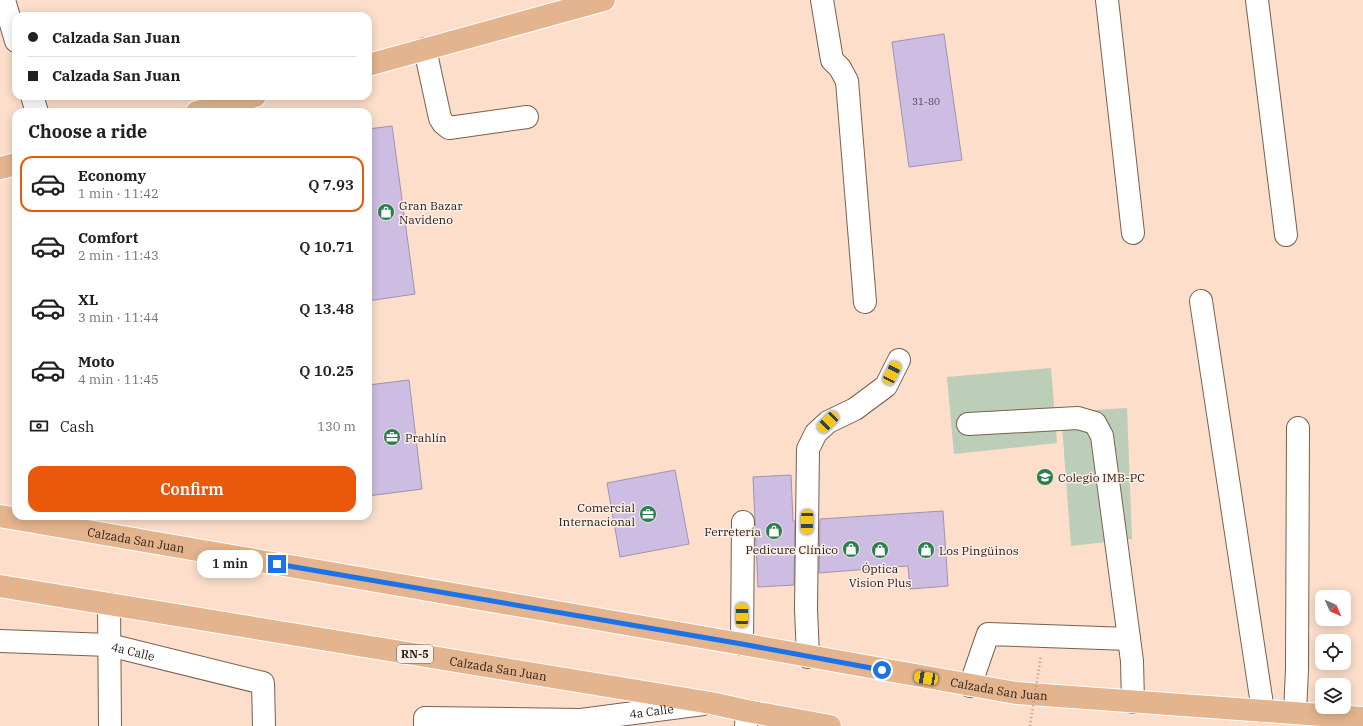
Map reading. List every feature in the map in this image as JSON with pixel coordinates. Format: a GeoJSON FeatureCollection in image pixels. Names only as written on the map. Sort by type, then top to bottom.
{"type":"FeatureCollection","features":[{"type":"Feature","properties":{"kind":"main road"},"geometry":{"type":"LineString","coordinates":[[372,64],[604,0]]}},
{"type":"Feature","properties":{"kind":"main road"},"geometry":{"type":"LineString","coordinates":[[213,108],[241,100]]}},
{"type":"Feature","properties":{"kind":"main road"},"geometry":{"type":"LineString","coordinates":[[0,168],[12,165]]}},
{"type":"Feature","properties":{"kind":"main road","name":"Calzada San Juan"},"geometry":{"type":"LineString","coordinates":[[0,516],[12,518]]}},
{"type":"Feature","properties":{"kind":"main road","name":"Calzada San Juan"},"geometry":{"type":"LineString","coordinates":[[23,520],[742,644],[1016,694],[1363,718]]}},
{"type":"Feature","properties":{"kind":"main road","name":"Calzada San Juan"},"geometry":{"type":"LineString","coordinates":[[0,586],[711,703],[746,719],[830,726]]}},
{"type":"Feature","properties":{"kind":"street"},"geometry":{"type":"LineString","coordinates":[[4,0],[12,27]]}},
{"type":"Feature","properties":{"kind":"street"},"geometry":{"type":"LineString","coordinates":[[822,0],[832,60],[840,68],[847,81],[865,302]]}},
{"type":"Feature","properties":{"kind":"street"},"geometry":{"type":"LineString","coordinates":[[1107,0],[1134,233]]}},
{"type":"Feature","properties":{"kind":"street"},"geometry":{"type":"LineString","coordinates":[[1258,0],[1286,235]]}},
{"type":"Feature","properties":{"kind":"street"},"geometry":{"type":"LineString","coordinates":[[424,50],[440,118],[449,128],[527,117]]}},
{"type":"Feature","properties":{"kind":"street"},"geometry":{"type":"LineString","coordinates":[[1201,301],[1263,711]]}},
{"type":"Feature","properties":{"kind":"street"},"geometry":{"type":"LineString","coordinates":[[808,657],[806,609],[808,449],[816,434],[828,422],[855,409],[886,386],[899,360]]}},
{"type":"Feature","properties":{"kind":"street"},"geometry":{"type":"LineString","coordinates":[[968,424],[1078,418],[1095,423],[1102,436],[1132,661],[1133,702]]}},
{"type":"Feature","properties":{"kind":"street"},"geometry":{"type":"LineString","coordinates":[[1295,713],[1297,662],[1298,428]]}},
{"type":"Feature","properties":{"kind":"street"},"geometry":{"type":"LineString","coordinates":[[742,644],[743,522]]}},
{"type":"Feature","properties":{"kind":"street"},"geometry":{"type":"LineString","coordinates":[[109,604],[110,726]]}},
{"type":"Feature","properties":{"kind":"street"},"geometry":{"type":"LineString","coordinates":[[970,686],[988,634],[1129,639]]}},
{"type":"Feature","properties":{"kind":"street","name":"4a Calle"},"geometry":{"type":"LineString","coordinates":[[0,641],[109,645],[263,684],[264,726]]}},
{"type":"Feature","properties":{"kind":"street","name":"4a Calle"},"geometry":{"type":"LineString","coordinates":[[425,722],[581,720],[711,703]]}},
{"type":"Feature","properties":{"kind":"path"},"geometry":{"type":"LineString","coordinates":[[1030,726],[1041,655]]}},
{"type":"Feature","properties":{"kind":"green space"},"geometry":{"type":"Polygon","coordinates":[[[1051,368],[1057,443],[954,454],[947,377],[1051,368]]]}},
{"type":"Feature","properties":{"kind":"green space"},"geometry":{"type":"Polygon","coordinates":[[[1127,408],[1132,539],[1071,546],[1061,412],[1127,408]]]}},
{"type":"Feature","properties":{"kind":"building"},"geometry":{"type":"Polygon","coordinates":[[[944,34],[962,160],[909,167],[892,42],[944,34]]]}},
{"type":"Feature","properties":{"kind":"building","name":"Gran Bazar Navideno"},"geometry":{"type":"Polygon","coordinates":[[[392,126],[415,294],[372,300],[372,128],[392,126]]]}},
{"type":"Feature","properties":{"kind":"building","name":"Prahlín"},"geometry":{"type":"Polygon","coordinates":[[[409,380],[422,489],[372,495],[372,385],[409,380]]]}},
{"type":"Feature","properties":{"kind":"building","name":"Comercial Internacional"},"geometry":{"type":"Polygon","coordinates":[[[675,470],[689,544],[620,557],[607,483],[675,470]]]}},
{"type":"Feature","properties":{"kind":"building","name":"Ferretería"},"geometry":{"type":"Polygon","coordinates":[[[791,475],[793,521],[795,521],[794,585],[758,587],[753,477],[791,475]]]}},
{"type":"Feature","properties":{"kind":"building"},"geometry":{"type":"Polygon","coordinates":[[[943,511],[948,586],[910,589],[908,566],[819,573],[820,519],[943,511]]]}},
{"type":"Feature","properties":{"kind":"place","name":"Gran Bazar Navideno"},"geometry":{"type":"Point","coordinates":[386,212]}},
{"type":"Feature","properties":{"kind":"place","name":"Prahlín"},"geometry":{"type":"Point","coordinates":[392,437]}},
{"type":"Feature","properties":{"kind":"place","name":"Colegio IMB-PC"},"geometry":{"type":"Point","coordinates":[1045,477]}},
{"type":"Feature","properties":{"kind":"place","name":"Comercial Internacional"},"geometry":{"type":"Point","coordinates":[648,514]}},
{"type":"Feature","properties":{"kind":"place","name":"Ferretería"},"geometry":{"type":"Point","coordinates":[774,531]}},
{"type":"Feature","properties":{"kind":"place","name":"Pedicure Clínico"},"geometry":{"type":"Point","coordinates":[851,549]}},
{"type":"Feature","properties":{"kind":"place","name":"Óptica Vision Plus"},"geometry":{"type":"Point","coordinates":[880,550]}},
{"type":"Feature","properties":{"kind":"place","name":"Los Pingüinos"},"geometry":{"type":"Point","coordinates":[926,550]}},
{"type":"Feature","properties":{"kind":"route"},"geometry":{"type":"LineString","coordinates":[[277,564],[742,644],[882,670]]}}]}
